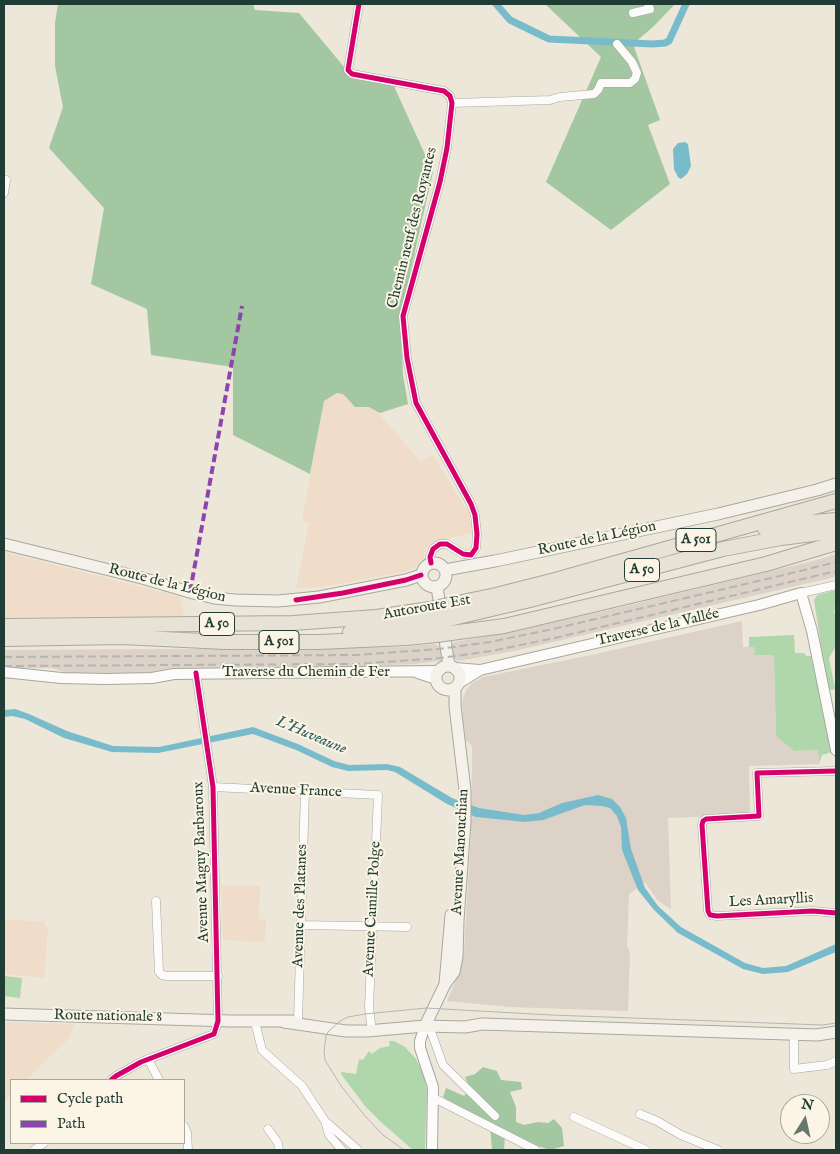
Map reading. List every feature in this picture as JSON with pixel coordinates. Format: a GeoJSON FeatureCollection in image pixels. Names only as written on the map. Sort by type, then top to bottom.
{"type":"FeatureCollection","features":[{"type":"Feature","properties":{"kind":"highway","name":"Autoroute Est"},"geometry":{"type":"LineString","coordinates":[[4,638],[122,637],[225,642],[362,641],[449,619],[496,595],[836,501]]}},
{"type":"Feature","properties":{"kind":"highway","name":"A 50"},"geometry":{"type":"LineString","coordinates":[[555,580],[747,532],[791,524],[836,520]]}},
{"type":"Feature","properties":{"kind":"highway","name":"A 50"},"geometry":{"type":"LineString","coordinates":[[449,619],[530,600],[723,549],[782,538],[836,531]]}},
{"type":"Feature","properties":{"kind":"highway","name":"Autoroute Est"},"geometry":{"type":"LineString","coordinates":[[4,626],[294,623],[376,617],[434,622],[449,619],[504,626],[766,564],[836,544]]}},
{"type":"Feature","properties":{"kind":"main road","name":"Route de la Légion"},"geometry":{"type":"LineString","coordinates":[[445,570],[700,518],[836,484]]}},
{"type":"Feature","properties":{"kind":"main road","name":"Route de la Légion"},"geometry":{"type":"LineString","coordinates":[[4,544],[142,578],[207,597],[235,600],[278,601],[319,597],[406,580],[421,575]]}},
{"type":"Feature","properties":{"kind":"main road"},"geometry":{"type":"LineString","coordinates":[[431,563],[437,563],[445,570],[445,580],[437,587],[427,586],[421,575],[424,568],[431,563]]}},
{"type":"Feature","properties":{"kind":"main road","name":"Avenue Manouchian"},"geometry":{"type":"LineString","coordinates":[[427,1023],[445,984],[454,972],[457,957],[462,820],[462,789],[454,718],[453,687],[460,678],[444,671],[437,587]]}},
{"type":"Feature","properties":{"kind":"main road"},"geometry":{"type":"LineString","coordinates":[[444,671],[439,686],[453,687]]}},
{"type":"Feature","properties":{"kind":"main road","name":"Route nationale 8"},"geometry":{"type":"LineString","coordinates":[[4,1014],[284,1022]]}},
{"type":"Feature","properties":{"kind":"main road"},"geometry":{"type":"LineString","coordinates":[[284,1022],[298,1020],[348,1026],[427,1023]]}},
{"type":"Feature","properties":{"kind":"main road"},"geometry":{"type":"LineString","coordinates":[[284,1022],[346,1031],[368,1031],[464,1020],[482,1024],[817,1035],[836,1032]]}},
{"type":"Feature","properties":{"kind":"street"},"geometry":{"type":"LineString","coordinates":[[359,4],[348,70],[352,74],[444,91],[450,96],[452,103],[550,100],[560,97],[594,94],[601,83],[630,83],[635,79],[637,73],[632,62],[617,44]]}},
{"type":"Feature","properties":{"kind":"street"},"geometry":{"type":"LineString","coordinates":[[633,13],[650,9],[648,4]]}},
{"type":"Feature","properties":{"kind":"street","name":"Chemin neuf des Royantes"},"geometry":{"type":"LineString","coordinates":[[431,563],[430,557],[433,549],[440,544],[447,544],[462,554],[471,555],[476,548],[477,534],[475,515],[471,504],[416,404],[407,358],[403,316],[440,182],[447,148],[452,103]]}},
{"type":"Feature","properties":{"kind":"street"},"geometry":{"type":"LineString","coordinates":[[4,193],[6,180]]}},
{"type":"Feature","properties":{"kind":"street","name":"Traverse de la Vallée"},"geometry":{"type":"LineString","coordinates":[[444,671],[480,670],[759,605],[836,585]]}},
{"type":"Feature","properties":{"kind":"street"},"geometry":{"type":"LineString","coordinates":[[802,593],[812,631],[836,750]]}},
{"type":"Feature","properties":{"kind":"street","name":"Traverse de la Vallée"},"geometry":{"type":"LineString","coordinates":[[453,687],[480,670]]}},
{"type":"Feature","properties":{"kind":"street","name":"Traverse du Chemin de Fer"},"geometry":{"type":"LineString","coordinates":[[4,672],[61,678],[106,679],[152,678],[174,674],[444,671]]}},
{"type":"Feature","properties":{"kind":"street","name":"Avenue Maguy Barbaroux"},"geometry":{"type":"LineString","coordinates":[[196,674],[213,787],[218,976],[214,1020]]}},
{"type":"Feature","properties":{"kind":"street","name":"Les Amaryllis"},"geometry":{"type":"LineString","coordinates":[[836,771],[756,773],[759,816],[706,819],[702,825],[708,911],[710,915],[722,916],[813,910],[836,913]]}},
{"type":"Feature","properties":{"kind":"street","name":"Avenue France"},"geometry":{"type":"LineString","coordinates":[[213,787],[378,794]]}},
{"type":"Feature","properties":{"kind":"street","name":"Avenue des Platanes"},"geometry":{"type":"LineString","coordinates":[[298,1020],[305,791]]}},
{"type":"Feature","properties":{"kind":"street","name":"Avenue Camille Polge"},"geometry":{"type":"LineString","coordinates":[[371,1024],[369,1007],[378,794]]}},
{"type":"Feature","properties":{"kind":"street"},"geometry":{"type":"LineString","coordinates":[[156,901],[159,972],[167,976],[218,976]]}},
{"type":"Feature","properties":{"kind":"street"},"geometry":{"type":"LineString","coordinates":[[301,925],[407,927]]}},
{"type":"Feature","properties":{"kind":"street"},"geometry":{"type":"LineString","coordinates":[[112,1079],[148,1059],[214,1034],[214,1020]]}},
{"type":"Feature","properties":{"kind":"street"},"geometry":{"type":"LineString","coordinates":[[255,1022],[262,1050],[302,1086],[325,1121],[358,1150]]}},
{"type":"Feature","properties":{"kind":"street"},"geometry":{"type":"LineString","coordinates":[[427,1023],[420,1040],[420,1048],[431,1077],[434,1098],[432,1150]]}},
{"type":"Feature","properties":{"kind":"street"},"geometry":{"type":"LineString","coordinates":[[427,1023],[443,1065],[495,1116]]}},
{"type":"Feature","properties":{"kind":"street"},"geometry":{"type":"LineString","coordinates":[[794,1034],[794,1068],[827,1065],[836,1061]]}},
{"type":"Feature","properties":{"kind":"street"},"geometry":{"type":"LineString","coordinates":[[148,1059],[158,1079]]}},
{"type":"Feature","properties":{"kind":"street"},"geometry":{"type":"LineString","coordinates":[[434,1098],[536,1150]]}},
{"type":"Feature","properties":{"kind":"street"},"geometry":{"type":"LineString","coordinates":[[640,1114],[718,1150]]}},
{"type":"Feature","properties":{"kind":"street"},"geometry":{"type":"LineString","coordinates":[[574,1117],[646,1150]]}},
{"type":"Feature","properties":{"kind":"street"},"geometry":{"type":"LineString","coordinates":[[325,1121],[329,1135],[342,1150]]}},
{"type":"Feature","properties":{"kind":"street"},"geometry":{"type":"LineString","coordinates":[[185,1128],[188,1150]]}},
{"type":"Feature","properties":{"kind":"street"},"geometry":{"type":"LineString","coordinates":[[268,1128],[278,1143],[279,1150]]}},
{"type":"Feature","properties":{"kind":"shaded area"},"geometry":{"type":"Polygon","coordinates":[[[337,393],[343,394],[355,407],[375,409],[420,461],[433,455],[470,515],[473,532],[430,544],[423,558],[414,568],[405,572],[322,587],[296,588],[309,523],[302,521],[324,401],[337,393]]]}},
{"type":"Feature","properties":{"kind":"shaded area"},"geometry":{"type":"Polygon","coordinates":[[[4,552],[181,597],[184,617],[4,617],[4,552]]]}},
{"type":"Feature","properties":{"kind":"shaded area"},"geometry":{"type":"Polygon","coordinates":[[[836,554],[836,576],[826,579],[514,651],[458,661],[454,659],[415,664],[364,666],[171,668],[148,673],[69,674],[53,668],[4,669],[4,650],[327,648],[450,645],[454,642],[511,632],[622,607],[836,554]]]}},
{"type":"Feature","properties":{"kind":"shaded area"},"geometry":{"type":"Polygon","coordinates":[[[742,621],[743,647],[754,646],[755,655],[774,655],[776,736],[794,751],[818,750],[819,764],[749,766],[750,815],[668,818],[671,909],[658,901],[645,882],[629,894],[627,946],[630,952],[628,1011],[510,1007],[447,1001],[458,976],[464,951],[471,833],[472,768],[472,746],[465,739],[462,706],[467,689],[472,683],[483,677],[742,621]]]}},
{"type":"Feature","properties":{"kind":"shaded area"},"geometry":{"type":"Polygon","coordinates":[[[221,885],[260,886],[259,919],[266,920],[265,942],[223,940],[221,885]]]}},
{"type":"Feature","properties":{"kind":"shaded area"},"geometry":{"type":"Polygon","coordinates":[[[4,919],[44,922],[48,930],[44,978],[4,974],[4,919]]]}},
{"type":"Feature","properties":{"kind":"shaded area"},"geometry":{"type":"Polygon","coordinates":[[[4,1022],[74,1024],[69,1038],[27,1079],[10,1079],[10,1096],[4,1103],[4,1022]]]}},
{"type":"Feature","properties":{"kind":"green space"},"geometry":{"type":"Polygon","coordinates":[[[58,4],[253,4],[255,10],[299,13],[350,74],[393,84],[433,172],[400,317],[403,375],[408,404],[380,413],[369,407],[355,407],[343,394],[337,393],[324,401],[310,474],[233,435],[233,367],[151,355],[147,309],[91,284],[104,208],[49,148],[63,107],[55,66],[55,23],[58,4]]]}},
{"type":"Feature","properties":{"kind":"green space"},"geometry":{"type":"Polygon","coordinates":[[[545,4],[675,4],[633,44],[660,120],[648,125],[670,184],[611,230],[546,182],[601,57],[545,4]]]}},
{"type":"Feature","properties":{"kind":"green space"},"geometry":{"type":"Polygon","coordinates":[[[836,590],[834,614],[836,614],[836,646],[829,658],[835,688],[833,690],[828,689],[814,600],[817,595],[836,590]]]}},
{"type":"Feature","properties":{"kind":"green space"},"geometry":{"type":"Polygon","coordinates":[[[794,635],[795,653],[804,653],[806,656],[811,656],[812,663],[816,664],[832,752],[822,755],[819,764],[818,750],[794,751],[776,736],[774,655],[755,655],[754,647],[749,647],[749,637],[794,635]]]}},
{"type":"Feature","properties":{"kind":"green space"},"geometry":{"type":"Polygon","coordinates":[[[4,976],[22,978],[20,998],[4,996],[4,976]]]}},
{"type":"Feature","properties":{"kind":"green space"},"geometry":{"type":"Polygon","coordinates":[[[389,1041],[394,1041],[405,1047],[416,1059],[424,1075],[427,1092],[425,1149],[422,1150],[413,1150],[381,1122],[365,1106],[341,1074],[341,1072],[356,1074],[359,1059],[363,1060],[369,1051],[372,1054],[380,1048],[390,1046],[389,1041]]]}},
{"type":"Feature","properties":{"kind":"green space"},"geometry":{"type":"Polygon","coordinates":[[[483,1067],[497,1071],[501,1080],[521,1082],[522,1089],[510,1092],[516,1107],[516,1122],[524,1125],[538,1122],[548,1123],[554,1119],[562,1128],[564,1146],[550,1150],[505,1135],[504,1150],[492,1150],[490,1125],[443,1097],[446,1088],[464,1096],[470,1089],[465,1077],[475,1074],[483,1067]]]}},
{"type":"Feature","properties":{"kind":"water"},"geometry":{"type":"Polygon","coordinates":[[[685,142],[688,144],[691,166],[687,174],[681,179],[674,169],[673,149],[678,143],[685,142]]]}},
{"type":"Feature","properties":{"kind":"water"},"geometry":{"type":"Polygon","coordinates":[[[15,709],[67,731],[113,746],[159,747],[253,727],[298,744],[334,761],[349,765],[387,764],[400,767],[452,798],[479,808],[524,815],[539,813],[562,803],[598,795],[612,799],[620,807],[626,818],[631,849],[645,888],[658,906],[681,927],[745,963],[763,968],[786,966],[836,944],[836,952],[788,972],[763,974],[743,969],[678,933],[654,910],[638,890],[622,850],[621,827],[617,816],[610,808],[585,805],[543,820],[525,822],[476,817],[447,804],[395,772],[387,770],[348,771],[332,767],[296,750],[253,734],[158,753],[112,752],[64,738],[25,719],[12,716],[4,717],[4,710],[15,709]]]}},
{"type":"Feature","properties":{"kind":"waterway"},"geometry":{"type":"LineString","coordinates":[[496,4],[510,20],[549,39],[653,44],[669,41],[686,4]]}},
{"type":"Feature","properties":{"kind":"tram line"},"geometry":{"type":"LineString","coordinates":[[404,1150],[383,1135],[365,1116],[341,1086],[325,1060],[324,1052],[328,1032],[340,1021],[348,1017],[426,1008],[551,1015],[823,1025],[836,1023]]}},
{"type":"Feature","properties":{"kind":"railway"},"geometry":{"type":"LineString","coordinates":[[4,657],[356,655],[439,649],[490,642],[553,629],[836,562]]}},
{"type":"Feature","properties":{"kind":"railway"},"geometry":{"type":"LineString","coordinates":[[4,666],[356,664],[441,658],[491,651],[555,638],[836,571]]}},
{"type":"Feature","properties":{"kind":"marked path"},"geometry":{"type":"LineString","coordinates":[[190,592],[242,306]]}},
{"type":"Feature","properties":{"kind":"cycle path"},"geometry":{"type":"LineString","coordinates":[[359,4],[348,70],[352,74],[444,91],[450,96],[452,103],[447,148],[440,182],[403,316],[407,358],[416,403],[471,504],[475,515],[477,534],[476,548],[471,555],[463,554],[447,544],[440,544],[433,549],[430,557],[431,563]]}},
{"type":"Feature","properties":{"kind":"cycle path"},"geometry":{"type":"LineString","coordinates":[[296,600],[343,593],[421,575]]}},
{"type":"Feature","properties":{"kind":"cycle path"},"geometry":{"type":"LineString","coordinates":[[112,1079],[141,1062],[214,1034],[218,1021],[213,787],[196,673]]}},
{"type":"Feature","properties":{"kind":"cycle path"},"geometry":{"type":"LineString","coordinates":[[836,771],[757,773],[759,816],[706,819],[702,825],[708,911],[710,915],[813,911],[836,913]]}},
{"type":"Feature","properties":{"kind":"water label","name":"L'Huveaune"},"geometry":{"type":"Point","coordinates":[311,736]}}]}
